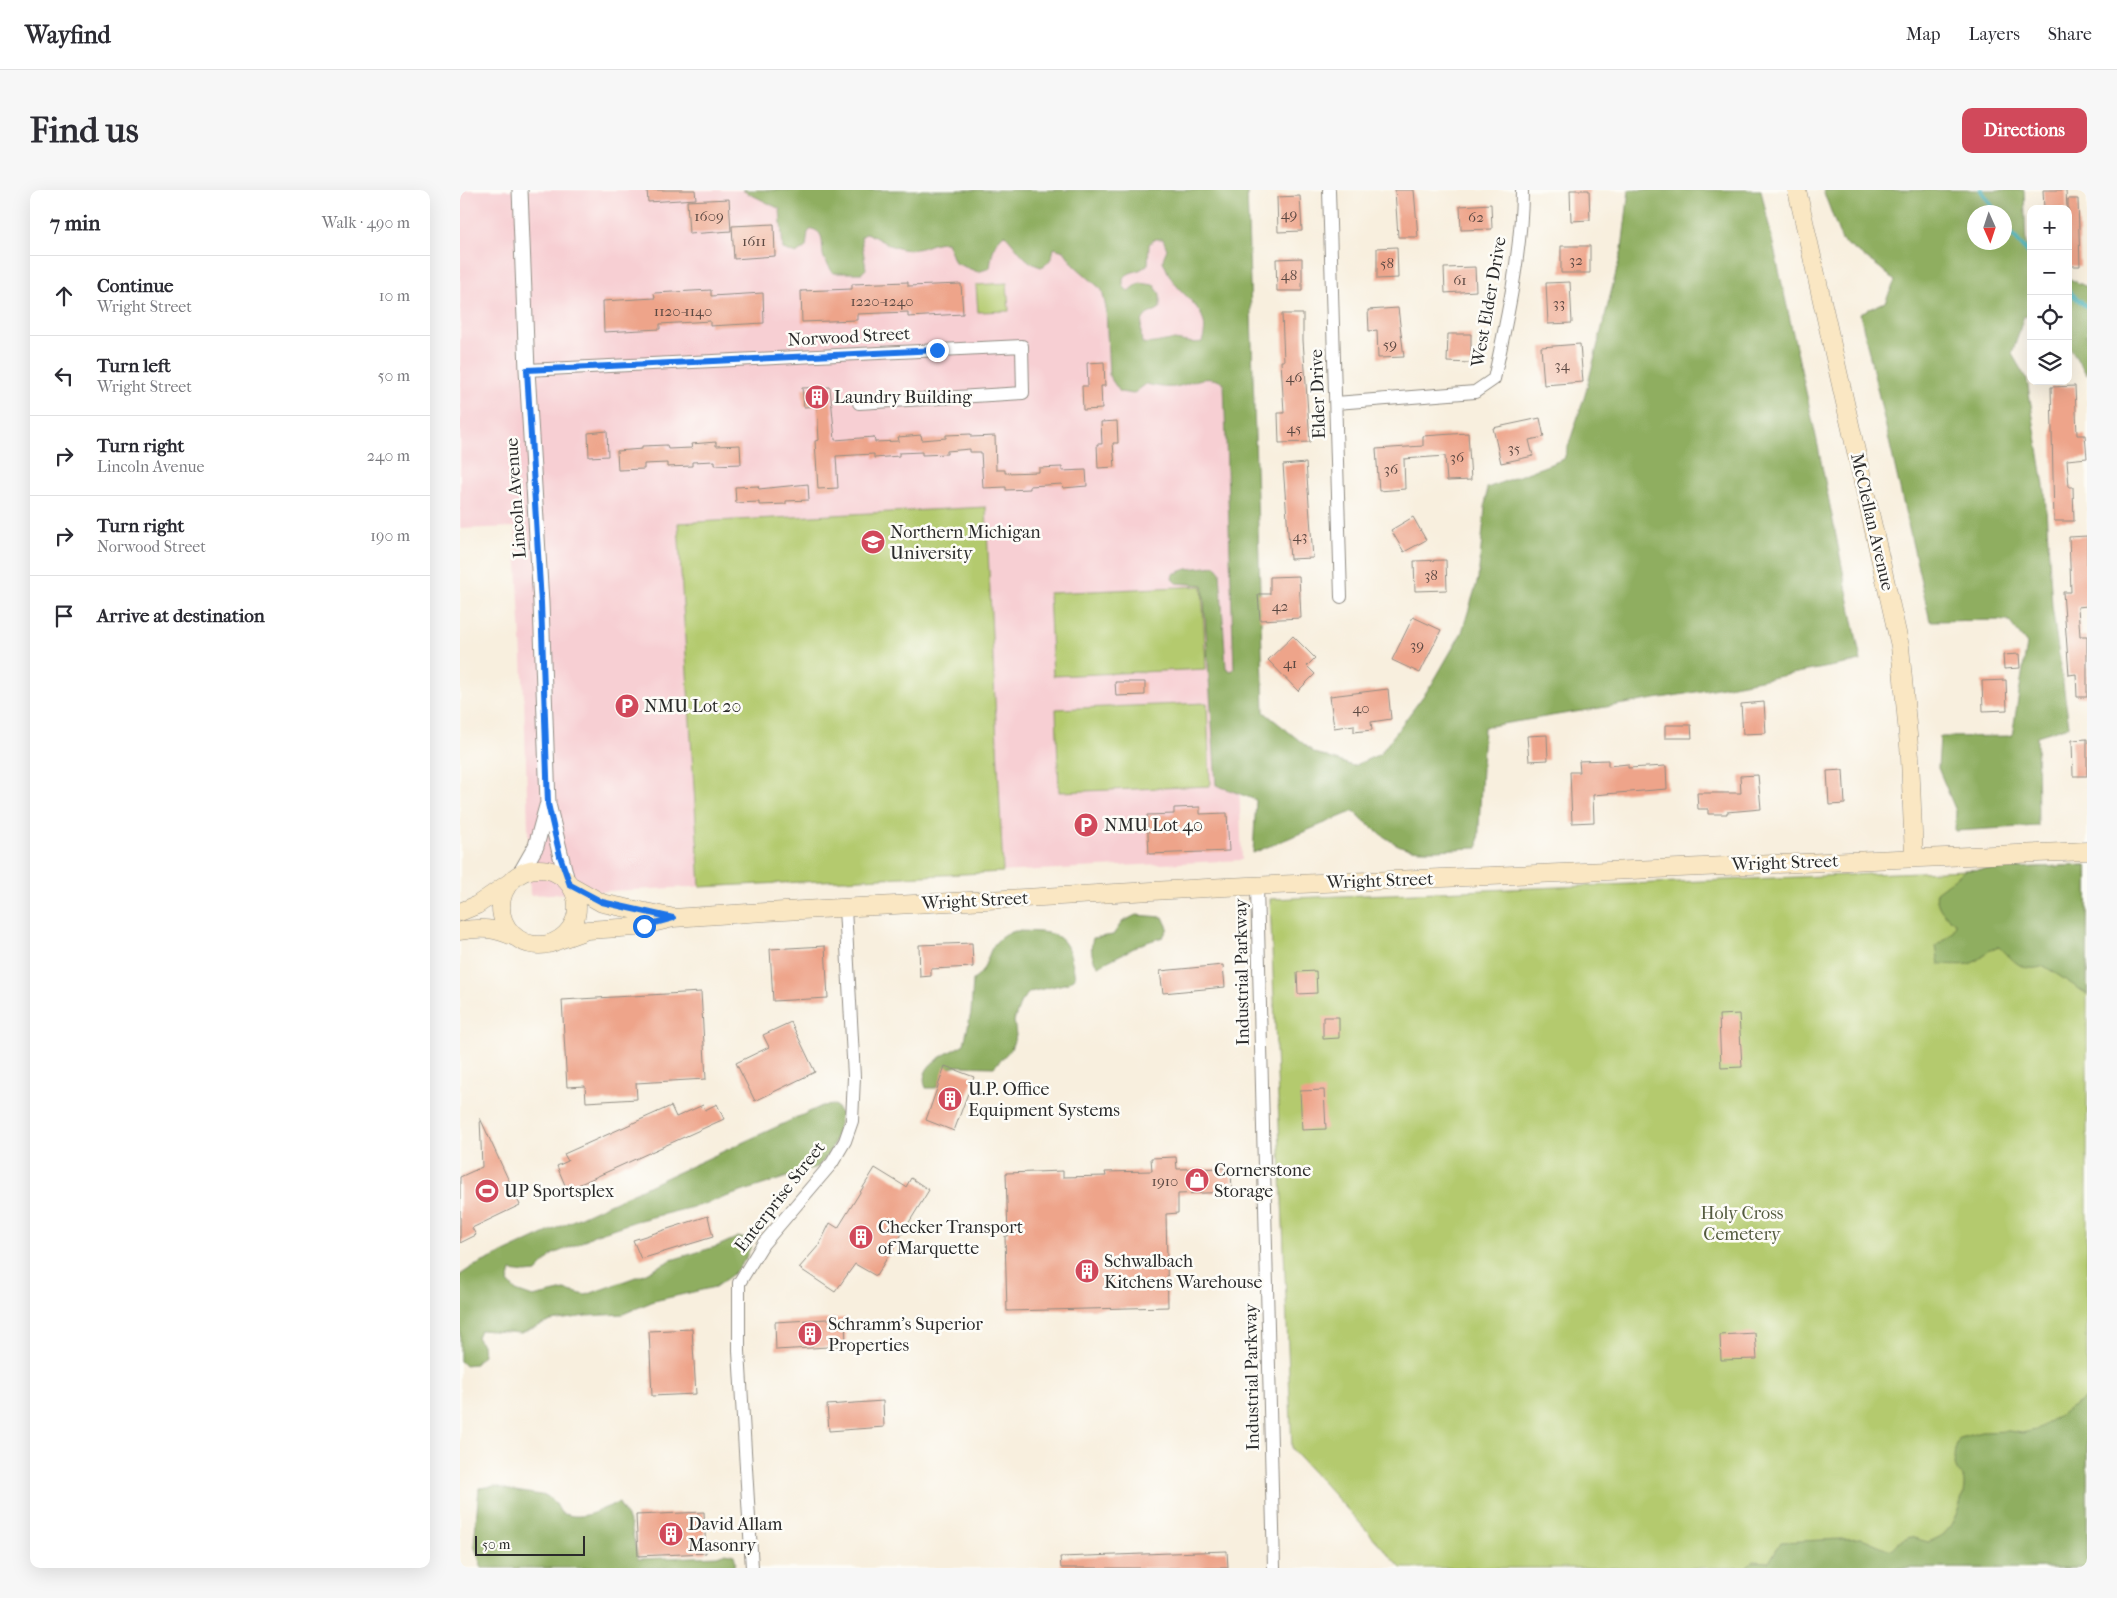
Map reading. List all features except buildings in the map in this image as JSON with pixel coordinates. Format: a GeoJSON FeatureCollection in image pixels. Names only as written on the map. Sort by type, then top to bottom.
{"type":"FeatureCollection","features":[{"type":"Feature","properties":{"kind":"main road","name":"McClellan Avenue"},"geometry":{"type":"LineString","coordinates":[[1797,190],[1900,646],[1910,758],[1914,858]]}},
{"type":"Feature","properties":{"kind":"main road","name":"Wright Street"},"geometry":{"type":"LineString","coordinates":[[559,940],[587,930],[644,926],[673,918],[1257,886],[2087,851]]}},
{"type":"Feature","properties":{"kind":"main road"},"geometry":{"type":"LineString","coordinates":[[460,912],[477,905],[517,877],[537,869],[559,874],[569,883],[577,901],[577,912],[571,928],[559,940],[548,944],[536,945],[493,929],[482,928],[460,931]]}},
{"type":"Feature","properties":{"kind":"main road"},"geometry":{"type":"LineString","coordinates":[[515,937],[503,918],[501,906],[503,895],[517,877]]}},
{"type":"Feature","properties":{"kind":"main road","name":"Wright Street"},"geometry":{"type":"LineString","coordinates":[[569,883],[602,902],[673,918]]}},
{"type":"Feature","properties":{"kind":"street","name":"Lincoln Avenue"},"geometry":{"type":"LineString","coordinates":[[520,190],[527,370],[541,603],[548,804],[569,883]]}},
{"type":"Feature","properties":{"kind":"street","name":"Elder Drive"},"geometry":{"type":"LineString","coordinates":[[1330,190],[1341,597]]}},
{"type":"Feature","properties":{"kind":"street","name":"West Elder Drive"},"geometry":{"type":"LineString","coordinates":[[1336,403],[1476,392],[1494,379],[1508,309],[1522,211],[1522,190]]}},
{"type":"Feature","properties":{"kind":"street","name":"Norwood Street"},"geometry":{"type":"LineString","coordinates":[[527,370],[1022,346],[1023,393],[859,403]]}},
{"type":"Feature","properties":{"kind":"street","name":"Lincoln Avenue"},"geometry":{"type":"LineString","coordinates":[[517,877],[536,846],[548,804]]}},
{"type":"Feature","properties":{"kind":"street","name":"Industrial Parkway"},"geometry":{"type":"LineString","coordinates":[[1257,886],[1274,1568]]}},
{"type":"Feature","properties":{"kind":"street","name":"Enterprise Street"},"geometry":{"type":"LineString","coordinates":[[752,1568],[739,1350],[739,1283],[763,1244],[832,1163],[845,1141],[852,1121],[854,1077],[845,908]]}},
{"type":"Feature","properties":{"kind":"shaded area","name":"Northern Michigan University"},"geometry":{"type":"Polygon","coordinates":[[[460,190],[1216,190],[1242,860],[530,895],[524,697],[515,527],[460,529],[460,190]]]}},
{"type":"Feature","properties":{"kind":"green space"},"geometry":{"type":"Polygon","coordinates":[[[742,190],[1247,190],[1264,712],[1315,753],[1353,766],[1380,754],[1432,684],[1462,632],[1478,579],[1487,488],[1564,459],[1585,395],[1622,249],[1629,190],[1761,190],[1817,441],[1861,661],[1685,694],[1484,727],[1478,848],[1427,850],[1404,847],[1381,834],[1354,811],[1253,853],[1256,800],[1216,785],[1203,585],[1176,583],[1172,579],[1173,574],[1187,569],[1216,566],[1220,572],[1226,668],[1231,671],[1234,669],[1224,383],[1217,380],[1203,379],[1174,387],[1146,384],[1133,394],[1120,392],[1109,376],[1106,308],[1102,290],[1075,266],[1064,251],[1054,248],[1050,260],[1041,267],[1025,258],[1004,234],[995,245],[990,268],[978,272],[955,263],[947,242],[909,250],[896,248],[867,233],[861,237],[866,269],[862,273],[833,273],[824,258],[821,237],[817,231],[812,229],[808,232],[806,247],[796,254],[783,249],[780,209],[742,190]],[[1155,239],[1149,244],[1148,264],[1123,278],[1123,286],[1128,291],[1140,283],[1154,285],[1160,294],[1160,308],[1143,319],[1141,327],[1142,343],[1174,340],[1191,343],[1202,342],[1205,330],[1203,320],[1199,311],[1171,278],[1166,268],[1163,261],[1167,249],[1163,239],[1155,239]]]}},
{"type":"Feature","properties":{"kind":"green space"},"geometry":{"type":"Polygon","coordinates":[[[1823,190],[2024,190],[2027,245],[2027,317],[2024,316],[2012,354],[2027,380],[2045,492],[2052,606],[2069,726],[2037,736],[2038,826],[1955,831],[1956,811],[1938,768],[1940,737],[2012,736],[2027,644],[2008,620],[1930,621],[1860,313],[1885,302],[1895,281],[1842,241],[1823,190]]]}},
{"type":"Feature","properties":{"kind":"green space"},"geometry":{"type":"Polygon","coordinates":[[[2072,280],[2087,287],[2087,375],[2072,351],[2072,280]]]}},
{"type":"Feature","properties":{"kind":"green space"},"geometry":{"type":"Polygon","coordinates":[[[1007,283],[1009,311],[978,312],[976,285],[1007,283]]]}},
{"type":"Feature","properties":{"kind":"green space"},"geometry":{"type":"Polygon","coordinates":[[[986,507],[1003,872],[700,887],[678,523],[986,507]]]}},
{"type":"Feature","properties":{"kind":"green space"},"geometry":{"type":"Polygon","coordinates":[[[1202,586],[1206,669],[1053,676],[1049,593],[1202,586]]]}},
{"type":"Feature","properties":{"kind":"green space"},"geometry":{"type":"Polygon","coordinates":[[[1207,703],[1210,786],[1059,792],[1056,709],[1207,703]]]}},
{"type":"Feature","properties":{"kind":"green space","name":"Holy Cross Cemetery"},"geometry":{"type":"Polygon","coordinates":[[[2087,865],[2087,1568],[1401,1568],[1292,1449],[1270,899],[2087,865]]]}},
{"type":"Feature","properties":{"kind":"green space"},"geometry":{"type":"Polygon","coordinates":[[[2087,865],[2087,994],[2044,966],[2036,968],[2024,967],[1999,946],[1972,963],[1963,965],[1939,964],[1936,946],[1952,933],[1956,924],[1941,911],[1936,892],[1966,870],[2087,865]]]}},
{"type":"Feature","properties":{"kind":"green space"},"geometry":{"type":"Polygon","coordinates":[[[1136,915],[1163,917],[1168,928],[1163,937],[1144,943],[1098,966],[1092,953],[1093,938],[1113,935],[1122,922],[1136,915]]]}},
{"type":"Feature","properties":{"kind":"green space"},"geometry":{"type":"Polygon","coordinates":[[[1015,931],[1042,932],[1059,937],[1069,951],[1075,978],[1068,983],[1030,992],[1021,1001],[1014,1021],[1016,1035],[1011,1049],[994,1067],[957,1066],[947,1069],[936,1088],[926,1088],[925,1072],[929,1066],[942,1056],[964,1044],[971,1013],[973,980],[984,968],[992,947],[997,941],[1004,935],[1015,931]]]}},
{"type":"Feature","properties":{"kind":"green space"},"geometry":{"type":"Polygon","coordinates":[[[835,1105],[841,1114],[836,1136],[828,1155],[818,1167],[701,1205],[636,1221],[594,1235],[553,1254],[536,1272],[511,1271],[508,1282],[516,1291],[533,1297],[564,1290],[586,1295],[644,1274],[671,1260],[718,1246],[738,1237],[749,1240],[751,1246],[745,1260],[733,1274],[715,1287],[654,1301],[623,1314],[586,1316],[551,1321],[521,1333],[480,1330],[477,1337],[482,1345],[483,1355],[475,1364],[464,1365],[460,1361],[460,1275],[472,1267],[822,1106],[835,1105]]]}},
{"type":"Feature","properties":{"kind":"green space"},"geometry":{"type":"Polygon","coordinates":[[[2087,1397],[2087,1568],[1745,1568],[1752,1561],[1769,1562],[1781,1542],[1862,1538],[1890,1550],[1897,1543],[1910,1537],[1928,1542],[1937,1538],[1949,1528],[1956,1515],[1964,1491],[1963,1478],[1954,1460],[1959,1438],[1982,1432],[2009,1431],[2022,1433],[2036,1430],[2087,1397]]]}},
{"type":"Feature","properties":{"kind":"green space"},"geometry":{"type":"Polygon","coordinates":[[[496,1486],[547,1496],[556,1504],[561,1513],[570,1515],[591,1514],[619,1503],[631,1525],[638,1559],[717,1556],[726,1553],[734,1555],[736,1562],[734,1568],[482,1568],[474,1545],[479,1488],[496,1486]]]}},
{"type":"Feature","properties":{"kind":"waterway"},"geometry":{"type":"LineString","coordinates":[[1981,190],[1991,205]]}},
{"type":"Feature","properties":{"kind":"waterway"},"geometry":{"type":"LineString","coordinates":[[2012,234],[2027,251]]}},
{"type":"Feature","properties":{"kind":"waterway"},"geometry":{"type":"LineString","coordinates":[[2072,294],[2087,307]]}},
{"type":"Feature","properties":{"kind":"place","name":"Laundry Building"},"geometry":{"type":"Point","coordinates":[817,397]}},
{"type":"Feature","properties":{"kind":"place","name":"Northern Michigan University"},"geometry":{"type":"Point","coordinates":[873,542]}},
{"type":"Feature","properties":{"kind":"place","name":"NMU Lot 20"},"geometry":{"type":"Point","coordinates":[627,706]}},
{"type":"Feature","properties":{"kind":"place","name":"NMU Lot 40"},"geometry":{"type":"Point","coordinates":[1086,825]}},
{"type":"Feature","properties":{"kind":"place","name":"U.P. Office Equipment Systems"},"geometry":{"type":"Point","coordinates":[950,1099]}},
{"type":"Feature","properties":{"kind":"place","name":"Cornerstone Storage"},"geometry":{"type":"Point","coordinates":[1197,1180]}},
{"type":"Feature","properties":{"kind":"place","name":"UP Sportsplex"},"geometry":{"type":"Point","coordinates":[487,1191]}},
{"type":"Feature","properties":{"kind":"place","name":"Checker Transport of Marquette"},"geometry":{"type":"Point","coordinates":[861,1237]}},
{"type":"Feature","properties":{"kind":"place","name":"Schwalbach Kitchens Warehouse"},"geometry":{"type":"Point","coordinates":[1087,1271]}},
{"type":"Feature","properties":{"kind":"place","name":"Schramm's Superior Properties"},"geometry":{"type":"Point","coordinates":[810,1334]}},
{"type":"Feature","properties":{"kind":"place","name":"David Allam Masonry"},"geometry":{"type":"Point","coordinates":[671,1534]}},
{"type":"Feature","properties":{"kind":"route"},"geometry":{"type":"LineString","coordinates":[[644,926],[673,918],[612,906],[593,899],[570,885],[567,881],[560,856],[548,804],[541,603],[527,370],[937,350]]}}]}
